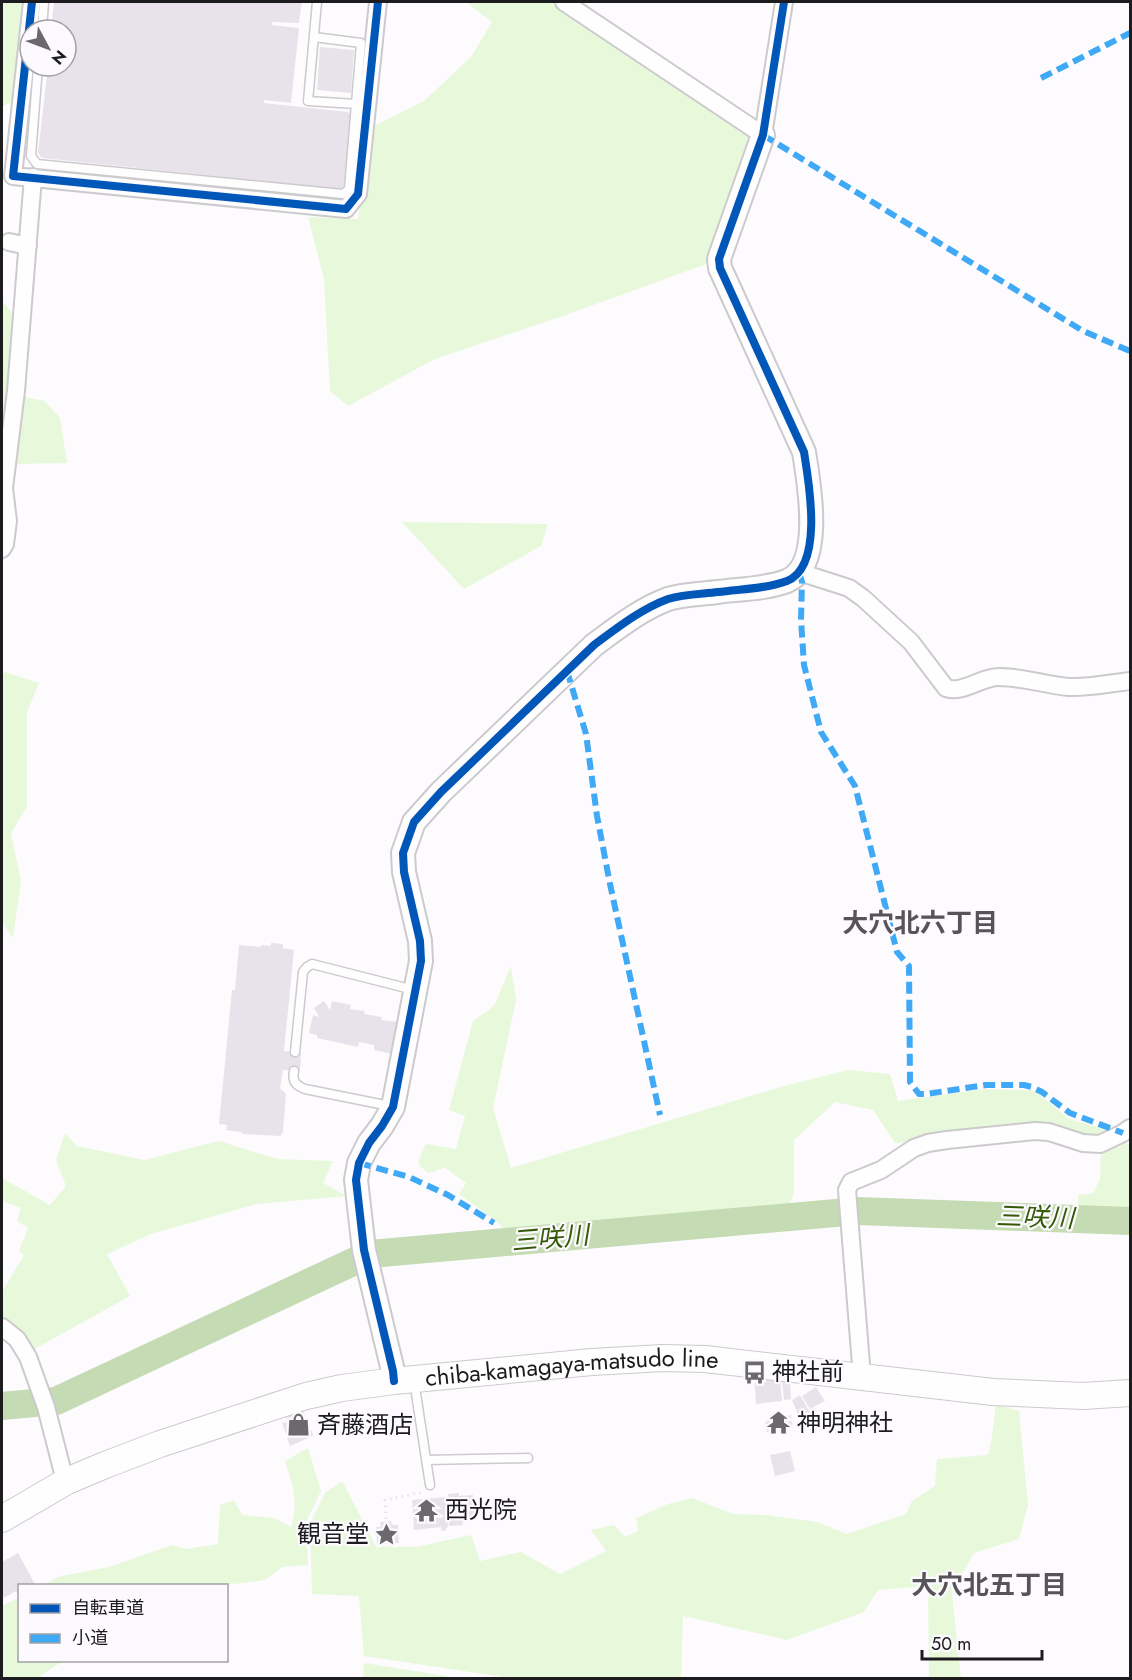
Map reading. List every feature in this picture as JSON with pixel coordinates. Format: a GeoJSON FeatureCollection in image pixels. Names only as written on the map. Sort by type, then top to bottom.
{"type":"FeatureCollection","features":[{"type":"Feature","properties":{"kind":"main road","name":"chiba-kamagaya-matsudo line"},"geometry":{"type":"LineString","coordinates":[[2,1519],[68,1481],[105,1465],[160,1444],[306,1396],[342,1388],[404,1384],[592,1362],[663,1358],[705,1359],[993,1392],[1083,1396],[1131,1393]]}},
{"type":"Feature","properties":{"kind":"street"},"geometry":{"type":"LineString","coordinates":[[32,2],[14,176],[346,209],[358,194],[378,2]]}},
{"type":"Feature","properties":{"kind":"street"},"geometry":{"type":"LineString","coordinates":[[564,2],[763,135]]}},
{"type":"Feature","properties":{"kind":"street"},"geometry":{"type":"LineString","coordinates":[[404,1384],[393,1371],[364,1250],[356,1180],[359,1163],[369,1143],[393,1107],[421,961],[420,941],[404,872],[403,853],[414,822],[441,792],[594,645],[646,609],[670,599],[770,585],[788,580],[799,572],[806,559],[811,530],[809,482],[804,452],[720,268],[719,259],[763,135],[784,2]]}},
{"type":"Feature","properties":{"kind":"street"},"geometry":{"type":"LineString","coordinates":[[2,549],[5,544],[8,521],[4,488],[16,391],[33,177]]}},
{"type":"Feature","properties":{"kind":"street"},"geometry":{"type":"LineString","coordinates":[[9,242],[28,246]]}},
{"type":"Feature","properties":{"kind":"street"},"geometry":{"type":"LineString","coordinates":[[799,572],[849,588],[863,598],[911,642],[946,688],[952,691],[986,678],[999,677],[1074,687],[1131,681]]}},
{"type":"Feature","properties":{"kind":"street"},"geometry":{"type":"LineString","coordinates":[[862,1377],[847,1190],[851,1182],[881,1170],[914,1148],[928,1143],[1035,1131],[1049,1132],[1083,1143],[1100,1143],[1131,1128]]}},
{"type":"Feature","properties":{"kind":"street"},"geometry":{"type":"LineString","coordinates":[[2,1327],[17,1339],[28,1357],[44,1401],[63,1473],[68,1481]]}},
{"type":"Feature","properties":{"kind":"lane"},"geometry":{"type":"LineString","coordinates":[[43,18],[44,2]]}},
{"type":"Feature","properties":{"kind":"lane"},"geometry":{"type":"LineString","coordinates":[[317,2],[308,101],[356,104]]}},
{"type":"Feature","properties":{"kind":"lane"},"geometry":{"type":"LineString","coordinates":[[37,78],[31,156],[38,164],[343,194],[349,189],[362,43],[314,37]]}},
{"type":"Feature","properties":{"kind":"lane"},"geometry":{"type":"LineString","coordinates":[[295,1052],[303,972],[312,964],[416,990]]}},
{"type":"Feature","properties":{"kind":"lane"},"geometry":{"type":"LineString","coordinates":[[294,1071],[292,1079],[305,1089],[393,1107]]}},
{"type":"Feature","properties":{"kind":"lane"},"geometry":{"type":"LineString","coordinates":[[404,1384],[426,1460],[430,1488]]}},
{"type":"Feature","properties":{"kind":"lane"},"geometry":{"type":"LineString","coordinates":[[426,1460],[528,1458]]}},
{"type":"Feature","properties":{"kind":"path"},"geometry":{"type":"LineString","coordinates":[[386,1519],[385,1500],[430,1488]]}},
{"type":"Feature","properties":{"kind":"green space"},"geometry":{"type":"Polygon","coordinates":[[[2,2],[28,2],[26,18],[18,18],[18,78],[20,78],[18,100],[2,106],[2,2]]]}},
{"type":"Feature","properties":{"kind":"green space"},"geometry":{"type":"Polygon","coordinates":[[[466,2],[551,2],[751,134],[709,263],[435,359],[348,406],[330,391],[324,279],[308,217],[358,219],[370,128],[424,101],[471,57],[492,22],[466,2]]]}},
{"type":"Feature","properties":{"kind":"green space"},"geometry":{"type":"Polygon","coordinates":[[[2,294],[3,302],[18,319],[9,394],[45,401],[60,418],[67,463],[13,464],[2,537],[2,294]]]}},
{"type":"Feature","properties":{"kind":"green space"},"geometry":{"type":"Polygon","coordinates":[[[402,522],[548,524],[541,546],[464,589],[402,522]]]}},
{"type":"Feature","properties":{"kind":"green space"},"geometry":{"type":"Polygon","coordinates":[[[5,672],[39,683],[27,712],[27,806],[11,834],[21,881],[13,938],[2,922],[2,674],[5,672]]]}},
{"type":"Feature","properties":{"kind":"green space"},"geometry":{"type":"Polygon","coordinates":[[[511,966],[516,1000],[493,1108],[511,1168],[784,1086],[848,1070],[890,1074],[898,1101],[985,1089],[1031,1090],[1069,1119],[1116,1132],[1098,1140],[1051,1130],[895,1143],[873,1110],[835,1102],[794,1140],[794,1193],[785,1213],[510,1234],[459,1194],[466,1183],[444,1167],[428,1173],[418,1161],[426,1144],[456,1149],[465,1116],[449,1110],[473,1021],[494,1006],[511,966]]]}},
{"type":"Feature","properties":{"kind":"green space"},"geometry":{"type":"Polygon","coordinates":[[[65,1133],[77,1146],[144,1160],[219,1141],[277,1159],[333,1161],[323,1183],[347,1196],[257,1204],[151,1234],[107,1254],[130,1296],[31,1351],[19,1332],[2,1319],[2,1292],[24,1255],[19,1251],[28,1228],[17,1221],[21,1208],[2,1201],[2,1178],[50,1205],[66,1186],[56,1160],[65,1133]]]}},
{"type":"Feature","properties":{"kind":"green space"},"geometry":{"type":"Polygon","coordinates":[[[1123,1137],[1130,1147],[1130,1213],[1078,1212],[1078,1195],[1093,1193],[1100,1179],[1101,1148],[1123,1137]]]}},
{"type":"Feature","properties":{"kind":"green space"},"geometry":{"type":"Polygon","coordinates":[[[996,1404],[1019,1411],[1028,1505],[1019,1539],[974,1553],[952,1593],[961,1678],[929,1678],[928,1586],[878,1590],[864,1612],[787,1640],[683,1616],[681,1678],[510,1678],[364,1656],[359,1596],[312,1594],[310,1524],[325,1493],[342,1481],[376,1546],[416,1547],[471,1535],[480,1561],[521,1552],[560,1574],[606,1551],[591,1530],[614,1525],[625,1537],[638,1531],[636,1518],[668,1504],[692,1498],[733,1514],[766,1515],[817,1522],[847,1534],[906,1514],[912,1501],[935,1486],[937,1459],[988,1455],[996,1404]]]}},
{"type":"Feature","properties":{"kind":"green space"},"geometry":{"type":"Polygon","coordinates":[[[308,1448],[321,1491],[306,1522],[308,1565],[282,1567],[265,1580],[228,1585],[45,1584],[61,1576],[109,1567],[172,1545],[186,1549],[218,1544],[220,1505],[234,1500],[242,1515],[274,1518],[291,1527],[295,1502],[293,1486],[285,1461],[308,1448]]]}},
{"type":"Feature","properties":{"kind":"green space"},"geometry":{"type":"Polygon","coordinates":[[[18,1598],[18,1662],[61,1662],[37,1678],[2,1678],[2,1606],[18,1598]]]}},
{"type":"Feature","properties":{"kind":"green space"},"geometry":{"type":"Polygon","coordinates":[[[364,1663],[458,1678],[363,1678],[364,1663]]]}},
{"type":"Feature","properties":{"kind":"building"},"geometry":{"type":"Polygon","coordinates":[[[54,2],[302,2],[299,23],[272,22],[272,25],[299,28],[291,103],[264,100],[264,103],[348,112],[353,117],[345,184],[340,189],[42,158],[38,153],[47,78],[78,78],[78,18],[52,18],[54,2]]]}},
{"type":"Feature","properties":{"kind":"building"},"geometry":{"type":"Polygon","coordinates":[[[320,47],[354,50],[351,93],[317,90],[320,47]]]}},
{"type":"Feature","properties":{"kind":"building"},"geometry":{"type":"Polygon","coordinates":[[[271,943],[283,944],[283,948],[294,950],[284,1051],[301,1053],[300,1071],[283,1070],[280,1088],[286,1094],[283,1132],[280,1136],[243,1134],[226,1130],[227,1125],[219,1124],[232,990],[235,990],[239,945],[261,947],[261,945],[271,946],[271,943]]]}},
{"type":"Feature","properties":{"kind":"building"},"geometry":{"type":"Polygon","coordinates":[[[324,1001],[330,1010],[332,1001],[351,1005],[350,1009],[365,1011],[364,1014],[382,1017],[381,1020],[398,1022],[393,1054],[374,1050],[374,1045],[359,1042],[358,1047],[317,1038],[317,1035],[309,1033],[313,1015],[319,1017],[314,1008],[324,1001]]]}},
{"type":"Feature","properties":{"kind":"building"},"geometry":{"type":"Polygon","coordinates":[[[754,1375],[780,1379],[782,1401],[756,1404],[754,1375]]]}},
{"type":"Feature","properties":{"kind":"building"},"geometry":{"type":"Polygon","coordinates":[[[790,1380],[791,1399],[784,1400],[782,1381],[790,1380]]]}},
{"type":"Feature","properties":{"kind":"building"},"geometry":{"type":"Polygon","coordinates":[[[816,1387],[825,1401],[810,1409],[802,1396],[816,1387]]]}},
{"type":"Feature","properties":{"kind":"building"},"geometry":{"type":"Polygon","coordinates":[[[800,1395],[811,1414],[802,1419],[792,1400],[800,1395]]]}},
{"type":"Feature","properties":{"kind":"building"},"geometry":{"type":"Polygon","coordinates":[[[303,1411],[313,1436],[290,1446],[282,1423],[287,1422],[286,1417],[303,1411]]]}},
{"type":"Feature","properties":{"kind":"building","name":"神明神社"},"geometry":{"type":"Polygon","coordinates":[[[791,1415],[793,1428],[767,1432],[765,1419],[791,1415]]]}},
{"type":"Feature","properties":{"kind":"building"},"geometry":{"type":"Polygon","coordinates":[[[790,1451],[795,1471],[775,1476],[770,1455],[790,1451]]]}},
{"type":"Feature","properties":{"kind":"building"},"geometry":{"type":"Polygon","coordinates":[[[459,1493],[459,1496],[473,1495],[475,1519],[462,1520],[463,1525],[449,1526],[447,1497],[448,1494],[459,1493]]]}},
{"type":"Feature","properties":{"kind":"building"},"geometry":{"type":"Polygon","coordinates":[[[446,1497],[448,1527],[446,1530],[441,1531],[441,1527],[414,1530],[412,1500],[446,1497]]]}},
{"type":"Feature","properties":{"kind":"building"},"geometry":{"type":"Polygon","coordinates":[[[391,1521],[392,1525],[398,1525],[399,1543],[377,1545],[376,1527],[381,1527],[380,1522],[391,1521]]]}},
{"type":"Feature","properties":{"kind":"building"},"geometry":{"type":"Polygon","coordinates":[[[18,1553],[35,1584],[18,1584],[18,1594],[16,1591],[4,1598],[2,1562],[18,1553]]]}},
{"type":"Feature","properties":{"kind":"waterway","name":"三咲川"},"geometry":{"type":"LineString","coordinates":[[2,1406],[56,1401],[370,1254],[858,1211],[1130,1221]]}},
{"type":"Feature","properties":{"kind":"marked path"},"geometry":{"type":"LineString","coordinates":[[1041,78],[1130,33]]}},
{"type":"Feature","properties":{"kind":"marked path"},"geometry":{"type":"LineString","coordinates":[[763,135],[1083,331],[1130,351]]}},
{"type":"Feature","properties":{"kind":"marked path"},"geometry":{"type":"LineString","coordinates":[[799,572],[802,582],[801,620],[804,665],[821,732],[855,786],[897,952],[909,966],[910,1082],[919,1094],[986,1085],[1024,1085],[1042,1092],[1070,1113],[1123,1133]]}},
{"type":"Feature","properties":{"kind":"marked path"},"geometry":{"type":"LineString","coordinates":[[567,671],[586,734],[597,816],[610,884],[660,1115]]}},
{"type":"Feature","properties":{"kind":"marked path"},"geometry":{"type":"LineString","coordinates":[[359,1163],[409,1177],[448,1195],[494,1223]]}},
{"type":"Feature","properties":{"kind":"cycle path"},"geometry":{"type":"LineString","coordinates":[[32,2],[13,176],[346,209],[358,194],[378,2]]}},
{"type":"Feature","properties":{"kind":"cycle path"},"geometry":{"type":"LineString","coordinates":[[394,1381],[364,1250],[356,1180],[359,1163],[369,1143],[393,1107],[421,961],[420,941],[404,872],[403,853],[414,822],[441,792],[594,645],[630,619],[674,597],[779,584],[799,572],[806,559],[810,542],[811,502],[804,452],[720,268],[719,259],[763,135],[784,2]]}},
{"type":"Feature","properties":{"kind":"place","name":"神社前"},"geometry":{"type":"Point","coordinates":[754,1372]}},
{"type":"Feature","properties":{"kind":"place","name":"神明神社"},"geometry":{"type":"Point","coordinates":[779,1423]}},
{"type":"Feature","properties":{"kind":"place","name":"斉藤酒店"},"geometry":{"type":"Point","coordinates":[299,1425]}},
{"type":"Feature","properties":{"kind":"place","name":"西光院"},"geometry":{"type":"Point","coordinates":[427,1510]}},
{"type":"Feature","properties":{"kind":"place","name":"観音堂"},"geometry":{"type":"Point","coordinates":[387,1534]}},
{"type":"Feature","properties":{"kind":"district","name":"大穴北六丁目"},"geometry":{"type":"Point","coordinates":[920,923]}},
{"type":"Feature","properties":{"kind":"district","name":"大穴北五丁目"},"geometry":{"type":"Point","coordinates":[989,1585]}}]}
